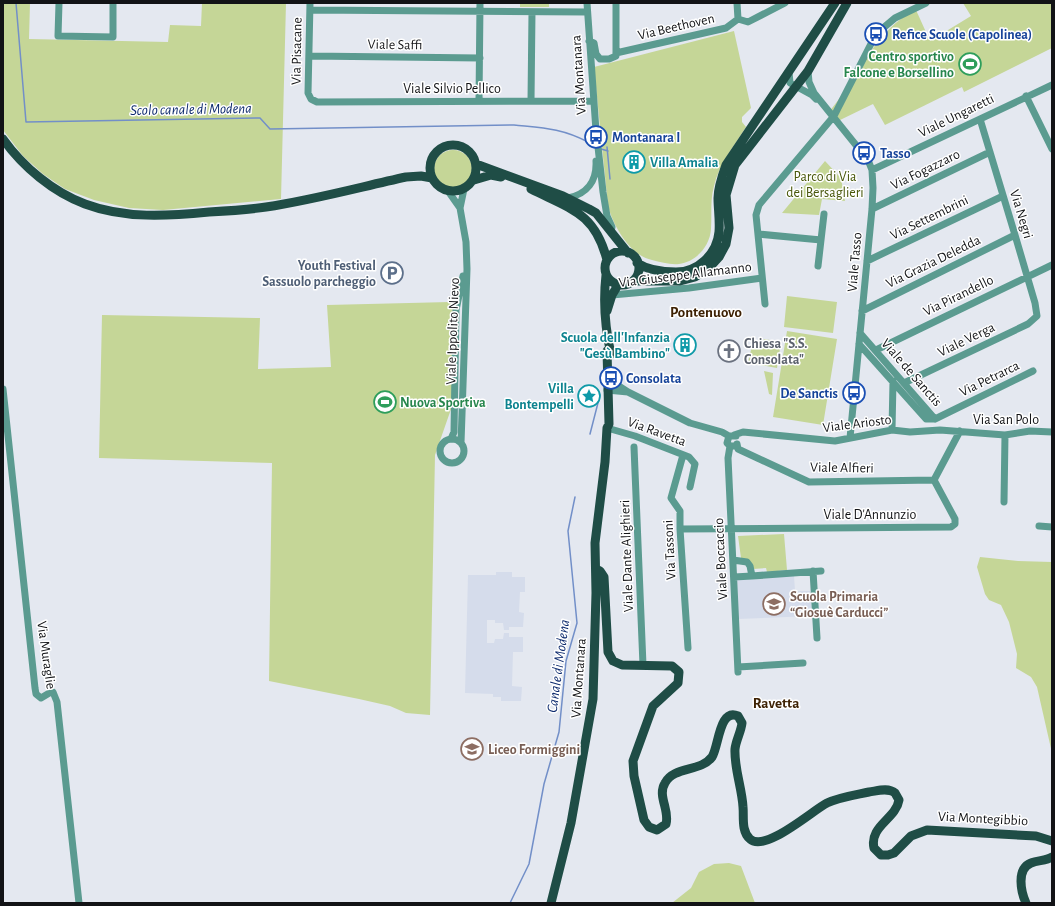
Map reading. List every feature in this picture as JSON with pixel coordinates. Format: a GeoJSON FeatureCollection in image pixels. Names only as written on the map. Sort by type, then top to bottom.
{"type":"FeatureCollection","features":[{"type":"Feature","properties":{"kind":"main road"},"geometry":{"type":"LineString","coordinates":[[476,164],[507,174],[568,198],[596,213],[628,253],[634,257],[638,263],[651,269],[680,272],[693,268],[710,255],[716,245],[719,233],[718,197],[720,181],[726,165],[835,3]]}},
{"type":"Feature","properties":{"kind":"main road"},"geometry":{"type":"LineString","coordinates":[[632,281],[680,281],[695,277],[708,269],[719,257],[726,244],[729,228],[726,195],[735,165],[808,71],[847,3]]}},
{"type":"Feature","properties":{"kind":"main road"},"geometry":{"type":"LineString","coordinates":[[3,139],[36,175],[60,191],[85,204],[118,213],[137,215],[184,215],[266,207],[406,177],[421,176],[432,178]]}},
{"type":"Feature","properties":{"kind":"main road"},"geometry":{"type":"LineString","coordinates":[[406,177],[420,170],[441,149],[455,145],[469,151],[476,164],[474,180]]}},
{"type":"Feature","properties":{"kind":"main road"},"geometry":{"type":"LineString","coordinates":[[431,160],[430,172],[432,178],[436,184],[448,191],[464,189],[474,180],[490,175],[514,180],[580,214],[589,221],[596,231],[607,260]]}},
{"type":"Feature","properties":{"kind":"main road"},"geometry":{"type":"LineString","coordinates":[[628,253],[616,252],[607,260],[605,264],[606,275],[613,283],[618,285],[626,285],[632,281],[638,273],[638,263]]}},
{"type":"Feature","properties":{"kind":"main road","name":"Via Montanara"},"geometry":{"type":"LineString","coordinates":[[551,903],[572,823],[593,699],[596,569],[595,539],[605,462],[607,428],[612,424],[608,350],[603,299],[606,275]]}},
{"type":"Feature","properties":{"kind":"main road","name":"Via Montanara"},"geometry":{"type":"LineString","coordinates":[[605,318],[612,295],[618,285]]}},
{"type":"Feature","properties":{"kind":"main road","name":"Via Montegibbio"},"geometry":{"type":"LineString","coordinates":[[596,569],[600,571],[604,578],[607,644],[610,657],[613,661],[622,665],[672,666],[679,672],[678,683],[653,706],[633,761],[633,772],[644,820],[651,829],[657,830],[662,828],[667,821],[662,795],[665,782],[674,775],[698,767],[709,760],[716,750],[724,720],[728,715],[733,714],[738,716],[742,723],[736,748],[736,759],[742,798],[744,827],[749,838],[753,841],[763,841],[781,834],[816,809],[832,801],[889,790],[895,792],[898,800],[896,807],[874,834],[874,848],[882,855],[891,854],[915,834],[932,829],[1036,836],[1052,841]]}},
{"type":"Feature","properties":{"kind":"main road"},"geometry":{"type":"LineString","coordinates":[[1026,903],[1021,883],[1022,871],[1030,863],[1052,857]]}},
{"type":"Feature","properties":{"kind":"street"},"geometry":{"type":"LineString","coordinates":[[59,3],[58,36],[113,37],[113,3]]}},
{"type":"Feature","properties":{"kind":"street"},"geometry":{"type":"LineString","coordinates":[[479,101],[480,3]]}},
{"type":"Feature","properties":{"kind":"street","name":"Via Montanara"},"geometry":{"type":"LineString","coordinates":[[568,198],[582,193],[592,183],[596,173],[597,145],[587,3]]}},
{"type":"Feature","properties":{"kind":"street"},"geometry":{"type":"LineString","coordinates":[[616,3],[616,53]]}},
{"type":"Feature","properties":{"kind":"street"},"geometry":{"type":"LineString","coordinates":[[736,3],[738,19],[748,22],[785,3]]}},
{"type":"Feature","properties":{"kind":"street"},"geometry":{"type":"LineString","coordinates":[[765,304],[756,215],[759,205],[834,116],[876,34],[895,18],[926,3]]}},
{"type":"Feature","properties":{"kind":"street"},"geometry":{"type":"LineString","coordinates":[[310,7],[480,12],[587,12]]}},
{"type":"Feature","properties":{"kind":"street","name":"Via Pisacane"},"geometry":{"type":"LineString","coordinates":[[310,7],[308,93],[311,99]]}},
{"type":"Feature","properties":{"kind":"street"},"geometry":{"type":"LineString","coordinates":[[531,101],[532,12]]}},
{"type":"Feature","properties":{"kind":"street","name":"Via Beethoven"},"geometry":{"type":"LineString","coordinates":[[589,41],[594,43],[596,54],[600,59],[612,58],[616,53],[726,28],[738,19]]}},
{"type":"Feature","properties":{"kind":"street","name":"Viale Saffi"},"geometry":{"type":"LineString","coordinates":[[310,56],[480,58]]}},
{"type":"Feature","properties":{"kind":"street","name":"Viale Tasso"},"geometry":{"type":"LineString","coordinates":[[808,71],[809,82],[824,105],[864,153],[872,170],[874,188],[850,438]]}},
{"type":"Feature","properties":{"kind":"street"},"geometry":{"type":"LineString","coordinates":[[788,72],[790,83],[795,88]]}},
{"type":"Feature","properties":{"kind":"street","name":"Viale Ungaretti"},"geometry":{"type":"LineString","coordinates":[[872,170],[1052,84]]}},
{"type":"Feature","properties":{"kind":"street","name":"Viale Tasso"},"geometry":{"type":"LineString","coordinates":[[795,88],[812,95],[821,105],[824,105]]}},
{"type":"Feature","properties":{"kind":"street"},"geometry":{"type":"LineString","coordinates":[[1026,96],[1052,150]]}},
{"type":"Feature","properties":{"kind":"street","name":"Viale Silvio Pellico"},"geometry":{"type":"LineString","coordinates":[[311,99],[317,102],[593,101]]}},
{"type":"Feature","properties":{"kind":"street","name":"Via Negri"},"geometry":{"type":"LineString","coordinates":[[980,119],[1016,235],[1037,316]]}},
{"type":"Feature","properties":{"kind":"street","name":"Via Montanara"},"geometry":{"type":"LineString","coordinates":[[597,145],[604,204],[612,227],[611,232]]}},
{"type":"Feature","properties":{"kind":"street","name":"Via Fogazzaro"},"geometry":{"type":"LineString","coordinates":[[872,209],[990,152]]}},
{"type":"Feature","properties":{"kind":"street","name":"Viale Ippolito Nievo"},"geometry":{"type":"LineString","coordinates":[[461,443],[466,242],[460,208],[464,189]]}},
{"type":"Feature","properties":{"kind":"street","name":"Viale Ippolito Nievo"},"geometry":{"type":"LineString","coordinates":[[448,191],[460,208]]}},
{"type":"Feature","properties":{"kind":"street","name":"Via Settembrini"},"geometry":{"type":"LineString","coordinates":[[867,261],[1003,196]]}},
{"type":"Feature","properties":{"kind":"street"},"geometry":{"type":"LineString","coordinates":[[818,266],[824,214]]}},
{"type":"Feature","properties":{"kind":"street"},"geometry":{"type":"LineString","coordinates":[[758,234],[821,240]]}},
{"type":"Feature","properties":{"kind":"street","name":"Via Grazia Deledda"},"geometry":{"type":"LineString","coordinates":[[862,311],[1016,235]]}},
{"type":"Feature","properties":{"kind":"street","name":"Via Pirandello"},"geometry":{"type":"LineString","coordinates":[[876,350],[1052,265]]}},
{"type":"Feature","properties":{"kind":"street","name":"Viale Ippolito Nievo"},"geometry":{"type":"LineString","coordinates":[[451,440],[454,432],[456,310],[466,267]]}},
{"type":"Feature","properties":{"kind":"street","name":"Via Giuseppe Allamanno"},"geometry":{"type":"LineString","coordinates":[[612,295],[690,288],[762,278]]}},
{"type":"Feature","properties":{"kind":"street","name":"Viale Verga"},"geometry":{"type":"LineString","coordinates":[[904,383],[1028,324],[1037,316]]}},
{"type":"Feature","properties":{"kind":"street","name":"Viale de Sanctis"},"geometry":{"type":"LineString","coordinates":[[860,333],[935,419]]}},
{"type":"Feature","properties":{"kind":"street","name":"Viale de Sanctis"},"geometry":{"type":"LineString","coordinates":[[859,344],[893,380],[926,419],[935,419]]}},
{"type":"Feature","properties":{"kind":"street","name":"Via Petrarca"},"geometry":{"type":"LineString","coordinates":[[935,419],[1033,371]]}},
{"type":"Feature","properties":{"kind":"street"},"geometry":{"type":"LineString","coordinates":[[892,430],[893,380]]}},
{"type":"Feature","properties":{"kind":"street"},"geometry":{"type":"LineString","coordinates":[[610,387],[628,392],[690,423],[722,432],[738,439],[733,445]]}},
{"type":"Feature","properties":{"kind":"street","name":"Via Muraglie"},"geometry":{"type":"LineString","coordinates":[[3,389],[35,688],[36,694],[41,698],[53,692],[57,702],[79,903]]}},
{"type":"Feature","properties":{"kind":"street","name":"Via Ravetta"},"geometry":{"type":"LineString","coordinates":[[607,428],[635,436],[689,456],[695,464],[690,487]]}},
{"type":"Feature","properties":{"kind":"street","name":"Viale Ariosto"},"geometry":{"type":"LineString","coordinates":[[731,436],[743,432],[789,436],[819,441],[835,441],[892,430],[910,432],[940,430],[960,431]]}},
{"type":"Feature","properties":{"kind":"street"},"geometry":{"type":"LineString","coordinates":[[934,480],[960,431]]}},
{"type":"Feature","properties":{"kind":"street","name":"Via San Polo"},"geometry":{"type":"LineString","coordinates":[[960,431],[1005,435],[1030,432],[1052,432]]}},
{"type":"Feature","properties":{"kind":"street"},"geometry":{"type":"LineString","coordinates":[[1004,502],[1005,435]]}},
{"type":"Feature","properties":{"kind":"street"},"geometry":{"type":"LineString","coordinates":[[451,440],[461,443],[464,451],[463,457],[457,462],[449,463],[442,457],[440,450],[443,444],[451,440]]}},
{"type":"Feature","properties":{"kind":"street","name":"Viale Alfieri"},"geometry":{"type":"LineString","coordinates":[[733,445],[738,449],[809,482],[934,480]]}},
{"type":"Feature","properties":{"kind":"street","name":"Viale Boccaccio"},"geometry":{"type":"LineString","coordinates":[[733,445],[728,458],[738,669],[803,663]]}},
{"type":"Feature","properties":{"kind":"street","name":"Viale Dante Alighieri"},"geometry":{"type":"LineString","coordinates":[[634,447],[643,665]]}},
{"type":"Feature","properties":{"kind":"street","name":"Via Tassoni"},"geometry":{"type":"LineString","coordinates":[[683,455],[672,498],[680,511],[688,648]]}},
{"type":"Feature","properties":{"kind":"street","name":"Viale D'Annunzio"},"geometry":{"type":"LineString","coordinates":[[680,529],[951,526],[955,524],[955,519],[934,480]]}},
{"type":"Feature","properties":{"kind":"street"},"geometry":{"type":"LineString","coordinates":[[1039,526],[1052,527]]}},
{"type":"Feature","properties":{"kind":"street"},"geometry":{"type":"LineString","coordinates":[[733,560],[747,562],[750,566],[752,576]]}},
{"type":"Feature","properties":{"kind":"street"},"geometry":{"type":"LineString","coordinates":[[734,577],[817,571],[817,638]]}},
{"type":"Feature","properties":{"kind":"shaded area"},"geometry":{"type":"Polygon","coordinates":[[[496,572],[512,572],[512,577],[525,577],[525,592],[520,592],[519,612],[524,613],[523,627],[509,627],[509,630],[504,630],[503,623],[495,623],[495,620],[487,620],[487,643],[494,643],[495,639],[503,639],[504,633],[509,633],[509,637],[523,637],[523,652],[513,652],[512,686],[522,687],[521,701],[501,701],[501,697],[493,697],[493,694],[465,693],[468,575],[496,575],[496,572]]]}},
{"type":"Feature","properties":{"kind":"shaded area","name":"Scuola Primaria “Giosuè Carducci”"},"geometry":{"type":"Polygon","coordinates":[[[794,576],[795,591],[810,591],[812,616],[738,619],[737,578],[794,576]]]}},
{"type":"Feature","properties":{"kind":"green space"},"geometry":{"type":"Polygon","coordinates":[[[3,3],[30,3],[29,39],[168,42],[170,25],[201,26],[202,3],[286,3],[281,199],[163,210],[129,208],[94,200],[65,189],[43,174],[23,156],[3,130],[3,3]]]}},
{"type":"Feature","properties":{"kind":"green space"},"geometry":{"type":"Polygon","coordinates":[[[520,3],[549,3],[549,7],[520,7],[520,3]]]}},
{"type":"Feature","properties":{"kind":"green space"},"geometry":{"type":"Polygon","coordinates":[[[963,3],[1052,3],[1052,48],[964,92],[962,87],[885,125],[873,104],[838,121],[829,112],[878,42],[889,29],[902,18],[916,10],[930,41],[971,16],[963,3]]]}},
{"type":"Feature","properties":{"kind":"green space"},"geometry":{"type":"Polygon","coordinates":[[[734,31],[751,108],[742,117],[742,122],[746,127],[727,155],[716,178],[712,197],[711,229],[708,241],[696,257],[685,263],[669,264],[644,257],[637,253],[624,239],[610,214],[594,67],[734,31]]]}},
{"type":"Feature","properties":{"kind":"green space"},"geometry":{"type":"Polygon","coordinates":[[[449,150],[457,150],[464,153],[469,158],[472,169],[469,180],[464,185],[457,188],[449,188],[442,185],[437,180],[434,173],[434,165],[437,158],[442,153],[449,150]]]}},
{"type":"Feature","properties":{"kind":"green space","name":"Parco di Via dei Bersaglieri"},"geometry":{"type":"Polygon","coordinates":[[[825,161],[841,178],[845,201],[822,199],[819,215],[782,213],[825,161]]]}},
{"type":"Feature","properties":{"kind":"green space"},"geometry":{"type":"Polygon","coordinates":[[[787,296],[837,302],[833,333],[784,327],[787,296]]]}},
{"type":"Feature","properties":{"kind":"green space"},"geometry":{"type":"Polygon","coordinates":[[[450,302],[458,313],[457,392],[435,455],[430,715],[406,713],[390,706],[269,681],[272,463],[99,458],[102,315],[260,318],[258,369],[331,367],[327,305],[450,302]]]}},
{"type":"Feature","properties":{"kind":"green space"},"geometry":{"type":"Polygon","coordinates":[[[787,331],[837,339],[823,425],[773,417],[787,331]]]}},
{"type":"Feature","properties":{"kind":"green space"},"geometry":{"type":"Polygon","coordinates":[[[764,339],[781,342],[777,368],[760,365],[761,358],[759,365],[748,363],[753,341],[763,344],[764,339]]]}},
{"type":"Feature","properties":{"kind":"green space"},"geometry":{"type":"Polygon","coordinates":[[[764,371],[773,373],[772,395],[769,394],[764,371]]]}},
{"type":"Feature","properties":{"kind":"green space"},"geometry":{"type":"Polygon","coordinates":[[[784,534],[787,570],[767,572],[766,568],[753,569],[741,558],[738,536],[784,534]]]}},
{"type":"Feature","properties":{"kind":"green space"},"geometry":{"type":"Polygon","coordinates":[[[980,557],[1018,561],[1052,562],[1052,753],[1037,687],[1031,677],[1016,668],[1017,654],[1009,622],[1001,605],[989,600],[985,594],[977,567],[980,557]]]}},
{"type":"Feature","properties":{"kind":"green space"},"geometry":{"type":"Polygon","coordinates":[[[729,863],[741,866],[755,903],[672,903],[691,888],[699,872],[714,864],[729,863]]]}},
{"type":"Feature","properties":{"kind":"waterway","name":"Scolo canale di Modena"},"geometry":{"type":"LineString","coordinates":[[16,3],[26,122],[260,118],[270,129],[514,125],[560,131],[588,142]]}},
{"type":"Feature","properties":{"kind":"waterway","name":"Canale di Modena"},"geometry":{"type":"LineString","coordinates":[[607,147],[610,179]]}},
{"type":"Feature","properties":{"kind":"waterway","name":"Canale di Modena"},"geometry":{"type":"LineString","coordinates":[[601,149],[608,151]]}},
{"type":"Feature","properties":{"kind":"waterway","name":"Canale di Modena"},"geometry":{"type":"LineString","coordinates":[[590,434],[600,395]]}},
{"type":"Feature","properties":{"kind":"waterway","name":"Canale di Modena"},"geometry":{"type":"LineString","coordinates":[[510,903],[529,864],[544,784],[559,732],[566,661],[577,623],[568,531],[575,497]]}},
{"type":"Feature","properties":{"kind":"place","name":"Refice Scuole (Capolinea)"},"geometry":{"type":"Point","coordinates":[876,34]}},
{"type":"Feature","properties":{"kind":"place","name":"Centro sportivo Falcone e Borsellino"},"geometry":{"type":"Point","coordinates":[970,64]}},
{"type":"Feature","properties":{"kind":"place","name":"Montanara I"},"geometry":{"type":"Point","coordinates":[596,137]}},
{"type":"Feature","properties":{"kind":"place","name":"Tasso"},"geometry":{"type":"Point","coordinates":[864,153]}},
{"type":"Feature","properties":{"kind":"place","name":"Villa Amalia"},"geometry":{"type":"Point","coordinates":[634,162]}},
{"type":"Feature","properties":{"kind":"place","name":"Youth Festival Sassuolo parcheggio"},"geometry":{"type":"Point","coordinates":[392,273]}},
{"type":"Feature","properties":{"kind":"place","name":"Scuola dell'Infanzia \"Gesù Bambino\""},"geometry":{"type":"Point","coordinates":[685,345]}},
{"type":"Feature","properties":{"kind":"place","name":"Chiesa \"S.S. Consolata\""},"geometry":{"type":"Point","coordinates":[729,351]}},
{"type":"Feature","properties":{"kind":"place","name":"Consolata"},"geometry":{"type":"Point","coordinates":[611,378]}},
{"type":"Feature","properties":{"kind":"place","name":"De Sanctis"},"geometry":{"type":"Point","coordinates":[854,393]}},
{"type":"Feature","properties":{"kind":"place","name":"Villa Bontempelli"},"geometry":{"type":"Point","coordinates":[589,396]}},
{"type":"Feature","properties":{"kind":"place","name":"Nuova Sportiva"},"geometry":{"type":"Point","coordinates":[385,402]}},
{"type":"Feature","properties":{"kind":"place","name":"Scuola Primaria “Giosuè Carducci”"},"geometry":{"type":"Point","coordinates":[774,604]}},
{"type":"Feature","properties":{"kind":"place","name":"Liceo Formiggini"},"geometry":{"type":"Point","coordinates":[472,749]}},
{"type":"Feature","properties":{"kind":"district","name":"Pontenuovo"},"geometry":{"type":"Point","coordinates":[706,312]}},
{"type":"Feature","properties":{"kind":"district","name":"Ravetta"},"geometry":{"type":"Point","coordinates":[776,703]}}]}
